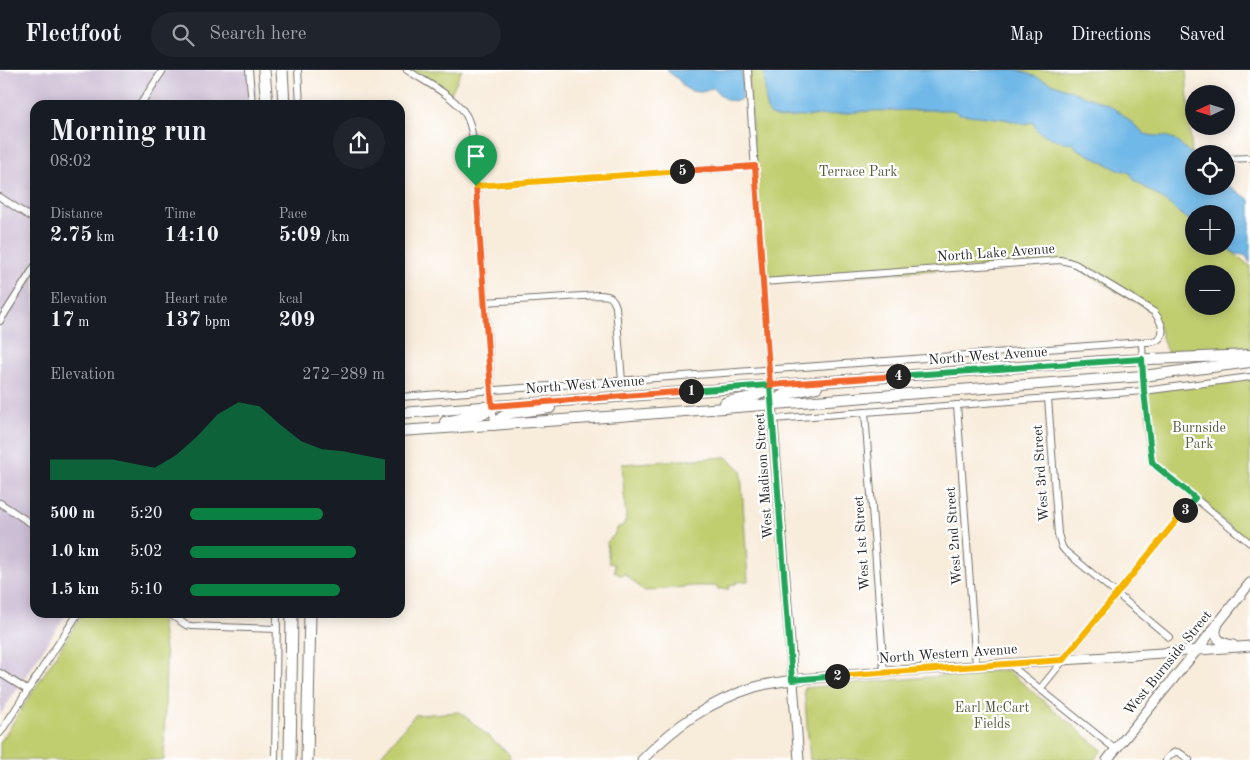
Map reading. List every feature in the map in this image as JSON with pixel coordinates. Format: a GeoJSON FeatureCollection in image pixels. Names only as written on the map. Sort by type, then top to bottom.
{"type":"FeatureCollection","features":[{"type":"Feature","properties":{"kind":"highway"},"geometry":{"type":"LineString","coordinates":[[264,70],[267,100]]}},
{"type":"Feature","properties":{"kind":"highway"},"geometry":{"type":"LineString","coordinates":[[282,70],[284,100]]}},
{"type":"Feature","properties":{"kind":"highway"},"geometry":{"type":"LineString","coordinates":[[290,760],[292,618]]}},
{"type":"Feature","properties":{"kind":"highway"},"geometry":{"type":"LineString","coordinates":[[308,760],[310,618]]}},
{"type":"Feature","properties":{"kind":"main road","name":"North West Avenue"},"geometry":{"type":"LineString","coordinates":[[405,413],[1142,359],[1250,354]]}},
{"type":"Feature","properties":{"kind":"main road"},"geometry":{"type":"LineString","coordinates":[[405,431],[1143,376],[1250,362]]}},
{"type":"Feature","properties":{"kind":"main road"},"geometry":{"type":"LineString","coordinates":[[772,404],[783,395],[832,381]]}},
{"type":"Feature","properties":{"kind":"main road"},"geometry":{"type":"LineString","coordinates":[[707,409],[725,402],[760,394],[768,390],[770,385]]}},
{"type":"Feature","properties":{"kind":"main road"},"geometry":{"type":"LineString","coordinates":[[494,424],[502,417],[511,413],[565,405],[590,399]]}},
{"type":"Feature","properties":{"kind":"main road"},"geometry":{"type":"LineString","coordinates":[[425,429],[428,426],[481,415],[492,406]]}},
{"type":"Feature","properties":{"kind":"street"},"geometry":{"type":"LineString","coordinates":[[143,100],[163,70]]}},
{"type":"Feature","properties":{"kind":"street"},"geometry":{"type":"LineString","coordinates":[[249,70],[252,100]]}},
{"type":"Feature","properties":{"kind":"street"},"geometry":{"type":"LineString","coordinates":[[298,70],[300,100]]}},
{"type":"Feature","properties":{"kind":"street"},"geometry":{"type":"LineString","coordinates":[[407,70],[450,97],[458,104],[468,120],[473,141],[494,424]]}},
{"type":"Feature","properties":{"kind":"street","name":"West Madison Street"},"geometry":{"type":"LineString","coordinates":[[748,70],[799,760]]}},
{"type":"Feature","properties":{"kind":"street"},"geometry":{"type":"LineString","coordinates":[[1235,159],[1250,158]]}},
{"type":"Feature","properties":{"kind":"street"},"geometry":{"type":"LineString","coordinates":[[476,186],[755,166]]}},
{"type":"Feature","properties":{"kind":"street"},"geometry":{"type":"LineString","coordinates":[[0,197],[30,217]]}},
{"type":"Feature","properties":{"kind":"street","name":"North Lake Avenue"},"geometry":{"type":"LineString","coordinates":[[763,282],[1064,260],[1075,264],[1154,312],[1160,321],[1162,330],[1160,338],[1158,340],[1142,342]]}},
{"type":"Feature","properties":{"kind":"street"},"geometry":{"type":"LineString","coordinates":[[0,321],[30,274]]}},
{"type":"Feature","properties":{"kind":"street"},"geometry":{"type":"LineString","coordinates":[[485,302],[599,295],[612,298],[616,307],[622,381]]}},
{"type":"Feature","properties":{"kind":"street"},"geometry":{"type":"LineString","coordinates":[[1142,342],[1144,391],[1152,462],[1250,543]]}},
{"type":"Feature","properties":{"kind":"street","name":"North West Avenue"},"geometry":{"type":"LineString","coordinates":[[405,397],[1142,342]]}},
{"type":"Feature","properties":{"kind":"street"},"geometry":{"type":"LineString","coordinates":[[773,419],[1144,391],[1250,377]]}},
{"type":"Feature","properties":{"kind":"street","name":"West 3rd Street"},"geometry":{"type":"LineString","coordinates":[[1048,398],[1058,534],[1062,547],[1117,593]]}},
{"type":"Feature","properties":{"kind":"street","name":"West 2nd Street"},"geometry":{"type":"LineString","coordinates":[[957,405],[976,666]]}},
{"type":"Feature","properties":{"kind":"street","name":"West 1st Street"},"geometry":{"type":"LineString","coordinates":[[865,412],[884,672]]}},
{"type":"Feature","properties":{"kind":"street"},"geometry":{"type":"LineString","coordinates":[[1040,689],[1195,498]]}},
{"type":"Feature","properties":{"kind":"street"},"geometry":{"type":"LineString","coordinates":[[0,503],[30,523]]}},
{"type":"Feature","properties":{"kind":"street","name":"West Burnside Street"},"geometry":{"type":"LineString","coordinates":[[1107,760],[1250,583]]}},
{"type":"Feature","properties":{"kind":"street"},"geometry":{"type":"LineString","coordinates":[[1117,593],[1169,637]]}},
{"type":"Feature","properties":{"kind":"street"},"geometry":{"type":"LineString","coordinates":[[0,733],[75,618]]}},
{"type":"Feature","properties":{"kind":"street"},"geometry":{"type":"LineString","coordinates":[[176,618],[186,625],[191,626],[277,629]]}},
{"type":"Feature","properties":{"kind":"street"},"geometry":{"type":"LineString","coordinates":[[275,760],[277,618]]}},
{"type":"Feature","properties":{"kind":"street"},"geometry":{"type":"LineString","coordinates":[[1220,620],[1216,631],[1218,640],[1224,643],[1248,647]]}},
{"type":"Feature","properties":{"kind":"street","name":"North Western Avenue"},"geometry":{"type":"LineString","coordinates":[[642,760],[678,727],[692,716],[710,706],[730,696],[754,688],[792,680],[1248,647]]}},
{"type":"Feature","properties":{"kind":"street"},"geometry":{"type":"LineString","coordinates":[[1009,664],[1115,750]]}},
{"type":"Feature","properties":{"kind":"street"},"geometry":{"type":"LineString","coordinates":[[0,672],[27,690]]}},
{"type":"Feature","properties":{"kind":"street"},"geometry":{"type":"LineString","coordinates":[[1166,760],[1172,753],[1176,752],[1189,760]]}},
{"type":"Feature","properties":{"kind":"shaded area"},"geometry":{"type":"Polygon","coordinates":[[[0,70],[255,70],[257,100],[30,100],[30,618],[64,618],[0,715],[0,70]]]}},
{"type":"Feature","properties":{"kind":"green space"},"geometry":{"type":"Polygon","coordinates":[[[407,70],[462,70],[449,97],[407,70]]]}},
{"type":"Feature","properties":{"kind":"green space","name":"Terrace Park"},"geometry":{"type":"Polygon","coordinates":[[[748,70],[1186,70],[1185,135],[1191,135],[1191,145],[1185,145],[1185,195],[1195,195],[1195,205],[1185,205],[1185,255],[1235,254],[1250,266],[1250,349],[1167,352],[1154,312],[1064,261],[763,282],[748,70]]]}},
{"type":"Feature","properties":{"kind":"green space","name":"Burnside Park"},"geometry":{"type":"Polygon","coordinates":[[[1250,377],[1250,543],[1152,462],[1144,391],[1250,377]]]}},
{"type":"Feature","properties":{"kind":"green space"},"geometry":{"type":"Polygon","coordinates":[[[726,457],[741,470],[748,581],[736,582],[736,584],[729,585],[729,589],[718,589],[717,586],[693,586],[644,591],[625,574],[619,575],[615,573],[614,564],[609,563],[607,542],[626,520],[622,464],[726,457]]]}},
{"type":"Feature","properties":{"kind":"green space"},"geometry":{"type":"Polygon","coordinates":[[[80,618],[161,618],[166,657],[164,760],[0,760],[0,743],[80,618]]]}},
{"type":"Feature","properties":{"kind":"green space","name":"Earl McCart Fields"},"geometry":{"type":"Polygon","coordinates":[[[1007,670],[1102,750],[1094,760],[810,760],[804,688],[1007,670]]]}},
{"type":"Feature","properties":{"kind":"green space"},"geometry":{"type":"Polygon","coordinates":[[[460,712],[509,754],[510,760],[377,760],[415,715],[460,712]]]}},
{"type":"Feature","properties":{"kind":"water"},"geometry":{"type":"Polygon","coordinates":[[[667,70],[741,70],[743,92],[741,99],[737,101],[726,100],[711,88],[701,92],[691,91],[684,87],[667,70]]]}},
{"type":"Feature","properties":{"kind":"water"},"geometry":{"type":"Polygon","coordinates":[[[764,70],[1019,70],[1107,104],[1145,134],[1174,139],[1185,148],[1185,195],[1235,195],[1235,190],[1250,200],[1250,263],[1246,256],[1235,253],[1235,205],[1185,205],[1185,217],[1134,180],[1131,174],[1118,170],[1076,148],[1072,143],[1044,135],[1036,129],[1033,122],[1023,124],[1004,119],[959,114],[953,110],[868,111],[779,118],[771,114],[766,107],[764,70]]]}},
{"type":"Feature","properties":{"kind":"route"},"geometry":{"type":"LineString","coordinates":[[476,186],[492,406],[770,385],[792,680],[1063,660],[1195,498],[1152,462],[1142,359],[770,385],[755,166],[476,186]]}}]}
